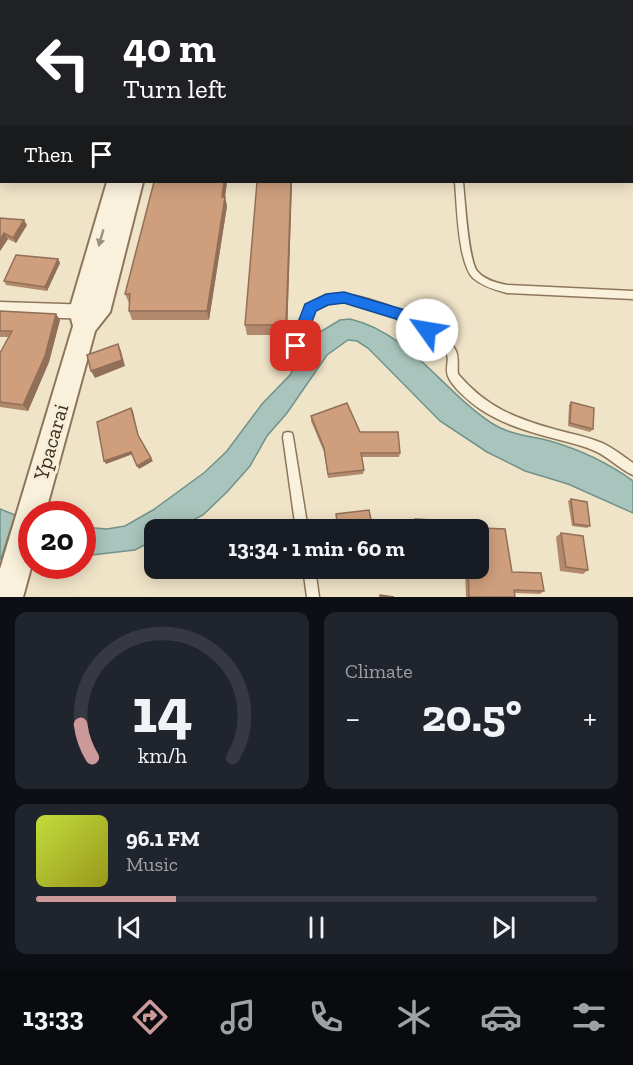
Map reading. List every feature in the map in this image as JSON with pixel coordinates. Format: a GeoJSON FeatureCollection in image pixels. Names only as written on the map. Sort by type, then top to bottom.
{"type":"FeatureCollection","features":[{"type":"Feature","properties":{"kind":"street","name":"Ypacarai"},"geometry":{"type":"LineString","coordinates":[[8,595],[100,272],[117,183]]}},
{"type":"Feature","properties":{"kind":"street","name":"Ypacarai"},"geometry":{"type":"LineString","coordinates":[[100,272],[133,183]]}},
{"type":"Feature","properties":{"kind":"street"},"geometry":{"type":"LineString","coordinates":[[0,309],[88,316]]}},
{"type":"Feature","properties":{"kind":"lane"},"geometry":{"type":"LineString","coordinates":[[459,183],[473,272],[488,283],[507,289],[633,295]]}},
{"type":"Feature","properties":{"kind":"lane"},"geometry":{"type":"LineString","coordinates":[[296,346],[310,308],[326,300],[344,297],[400,314],[440,339],[449,348],[453,354],[453,376],[481,403],[504,419],[594,445],[633,470]]}},
{"type":"Feature","properties":{"kind":"lane"},"geometry":{"type":"LineString","coordinates":[[288,437],[300,519]]}},
{"type":"Feature","properties":{"kind":"lane"},"geometry":{"type":"LineString","coordinates":[[311,579],[313,597]]}},
{"type":"Feature","properties":{"kind":"water"},"geometry":{"type":"Polygon","coordinates":[[[350,319],[371,326],[391,337],[475,411],[500,428],[572,448],[623,474],[633,481],[633,513],[568,484],[525,471],[487,452],[440,421],[368,348],[357,341],[348,340],[327,355],[287,413],[267,436],[250,466],[203,515],[195,519],[144,519],[144,545],[135,550],[96,554],[96,528],[125,526],[153,510],[205,472],[227,451],[262,404],[290,375],[310,338],[340,320],[350,319]]]}},
{"type":"Feature","properties":{"kind":"water"},"geometry":{"type":"Polygon","coordinates":[[[0,509],[15,515],[1,559],[0,559],[0,509]]]}},
{"type":"Feature","properties":{"kind":"building"},"geometry":{"type":"Polygon","coordinates":[[[154,183],[224,183],[222,197],[225,197],[207,311],[129,311],[130,294],[125,294],[154,183]]]}},
{"type":"Feature","properties":{"kind":"building"},"geometry":{"type":"Polygon","coordinates":[[[257,183],[291,183],[286,325],[245,325],[257,183]]]}},
{"type":"Feature","properties":{"kind":"building"},"geometry":{"type":"Polygon","coordinates":[[[0,218],[24,220],[13,238],[4,233],[0,240],[0,218]]]}},
{"type":"Feature","properties":{"kind":"building"},"geometry":{"type":"Polygon","coordinates":[[[16,255],[58,259],[45,287],[4,281],[16,255]]]}},
{"type":"Feature","properties":{"kind":"building"},"geometry":{"type":"Polygon","coordinates":[[[0,311],[56,314],[45,356],[23,405],[0,402],[0,353],[12,331],[0,331],[0,311]]]}},
{"type":"Feature","properties":{"kind":"building"},"geometry":{"type":"Polygon","coordinates":[[[118,344],[122,360],[91,371],[87,355],[118,344]]]}},
{"type":"Feature","properties":{"kind":"building"},"geometry":{"type":"Polygon","coordinates":[[[571,402],[594,408],[593,429],[570,423],[571,402]]]}},
{"type":"Feature","properties":{"kind":"building"},"geometry":{"type":"Polygon","coordinates":[[[347,403],[360,432],[398,432],[400,453],[361,453],[364,470],[328,474],[324,448],[311,416],[347,403]]]}},
{"type":"Feature","properties":{"kind":"building"},"geometry":{"type":"Polygon","coordinates":[[[131,408],[138,435],[151,458],[137,466],[131,452],[104,461],[97,422],[131,408]]]}},
{"type":"Feature","properties":{"kind":"building"},"geometry":{"type":"Polygon","coordinates":[[[571,499],[587,502],[590,526],[574,524],[571,499]]]}},
{"type":"Feature","properties":{"kind":"building"},"geometry":{"type":"Polygon","coordinates":[[[369,510],[371,519],[337,519],[336,514],[369,510]]]}},
{"type":"Feature","properties":{"kind":"building"},"geometry":{"type":"Polygon","coordinates":[[[489,528],[505,529],[512,572],[541,573],[544,591],[514,590],[515,597],[469,597],[468,579],[489,579],[489,528]]]}},
{"type":"Feature","properties":{"kind":"building"},"geometry":{"type":"Polygon","coordinates":[[[561,533],[583,536],[588,570],[566,567],[561,533]]]}},
{"type":"Feature","properties":{"kind":"route"},"geometry":{"type":"LineString","coordinates":[[296,346],[310,308],[326,300],[344,297],[400,314],[427,330]]}}]}
